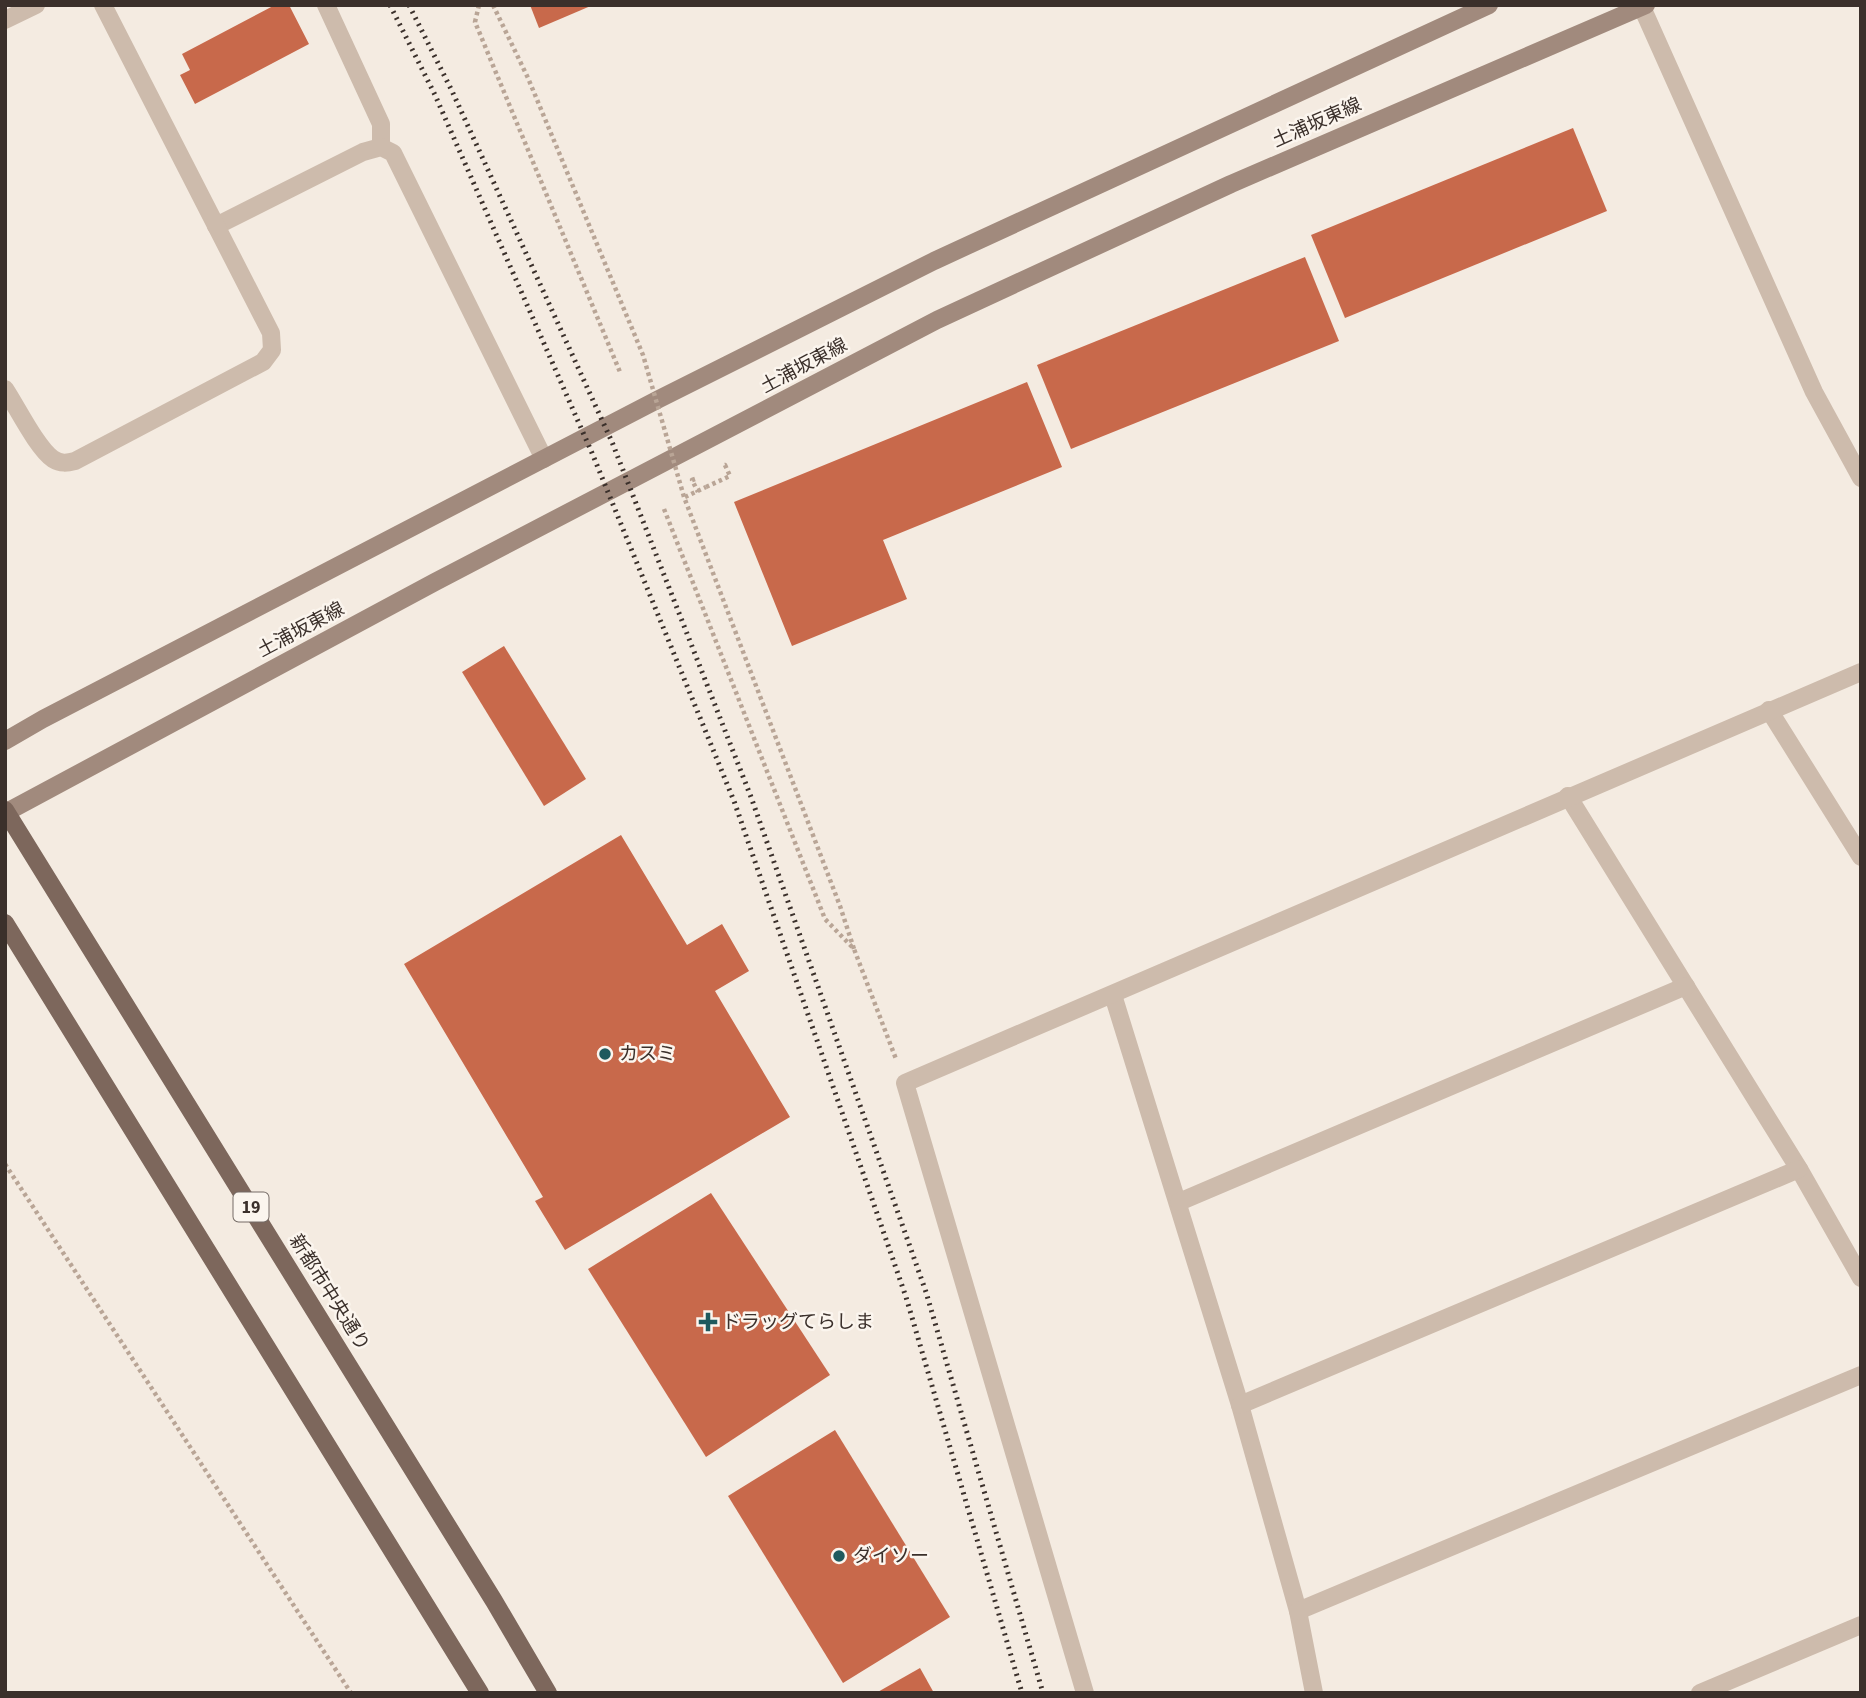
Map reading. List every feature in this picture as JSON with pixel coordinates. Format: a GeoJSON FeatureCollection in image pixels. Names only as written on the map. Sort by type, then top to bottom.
{"type":"FeatureCollection","features":[{"type":"Feature","properties":{"kind":"main road","name":"土浦坂東線"},"geometry":{"type":"LineString","coordinates":[[5,741],[544,459],[934,261],[1489,5]]}},
{"type":"Feature","properties":{"kind":"main road","name":"土浦坂東線"},"geometry":{"type":"LineString","coordinates":[[6,812],[423,588],[937,320],[1231,184],[1643,6]]}},
{"type":"Feature","properties":{"kind":"main road","name":"新都市中央通り"},"geometry":{"type":"LineString","coordinates":[[6,812],[487,1589],[548,1693]]}},
{"type":"Feature","properties":{"kind":"main road"},"geometry":{"type":"LineString","coordinates":[[5,923],[480,1693]]}},
{"type":"Feature","properties":{"kind":"street"},"geometry":{"type":"LineString","coordinates":[[5,20],[36,5]]}},
{"type":"Feature","properties":{"kind":"street"},"geometry":{"type":"LineString","coordinates":[[5,389],[44,450],[63,463],[75,461],[264,362],[272,350],[271,333],[103,5]]}},
{"type":"Feature","properties":{"kind":"street"},"geometry":{"type":"LineString","coordinates":[[326,5],[381,124],[382,147]]}},
{"type":"Feature","properties":{"kind":"street"},"geometry":{"type":"LineString","coordinates":[[1643,6],[1814,392],[1861,478]]}},
{"type":"Feature","properties":{"kind":"street"},"geometry":{"type":"LineString","coordinates":[[216,226],[363,152],[382,147],[393,153],[544,459]]}},
{"type":"Feature","properties":{"kind":"street"},"geometry":{"type":"LineString","coordinates":[[1085,1693],[905,1083],[1861,672]]}},
{"type":"Feature","properties":{"kind":"street"},"geometry":{"type":"LineString","coordinates":[[1769,710],[1861,858]]}},
{"type":"Feature","properties":{"kind":"street"},"geometry":{"type":"LineString","coordinates":[[1568,796],[1798,1169],[1861,1278]]}},
{"type":"Feature","properties":{"kind":"street"},"geometry":{"type":"LineString","coordinates":[[1179,1202],[1686,986]]}},
{"type":"Feature","properties":{"kind":"street"},"geometry":{"type":"LineString","coordinates":[[1113,995],[1240,1405],[1298,1611],[1314,1693]]}},
{"type":"Feature","properties":{"kind":"street"},"geometry":{"type":"LineString","coordinates":[[1240,1405],[1798,1169]]}},
{"type":"Feature","properties":{"kind":"street"},"geometry":{"type":"LineString","coordinates":[[1298,1611],[1861,1375]]}},
{"type":"Feature","properties":{"kind":"street"},"geometry":{"type":"LineString","coordinates":[[1700,1693],[1861,1625]]}},
{"type":"Feature","properties":{"kind":"path"},"geometry":{"type":"LineString","coordinates":[[479,5],[475,22],[620,372]]}},
{"type":"Feature","properties":{"kind":"path"},"geometry":{"type":"LineString","coordinates":[[493,5],[528,78],[643,355],[684,497],[905,1083]]}},
{"type":"Feature","properties":{"kind":"path"},"geometry":{"type":"LineString","coordinates":[[684,497],[730,476],[725,465],[714,470]]}},
{"type":"Feature","properties":{"kind":"path"},"geometry":{"type":"LineString","coordinates":[[698,492],[692,480],[703,475]]}},
{"type":"Feature","properties":{"kind":"path"},"geometry":{"type":"LineString","coordinates":[[664,509],[825,919],[854,949]]}},
{"type":"Feature","properties":{"kind":"path"},"geometry":{"type":"LineString","coordinates":[[5,1164],[351,1693]]}},
{"type":"Feature","properties":{"kind":"building"},"geometry":{"type":"Polygon","coordinates":[[[275,5],[289,5],[309,44],[195,104],[180,75],[190,70],[182,54],[275,5]]]}},
{"type":"Feature","properties":{"kind":"building"},"geometry":{"type":"Polygon","coordinates":[[[530,5],[593,5],[539,28],[530,5]]]}},
{"type":"Feature","properties":{"kind":"building"},"geometry":{"type":"Polygon","coordinates":[[[1573,128],[1607,211],[1345,318],[1311,235],[1573,128]]]}},
{"type":"Feature","properties":{"kind":"building"},"geometry":{"type":"Polygon","coordinates":[[[1305,257],[1339,341],[1071,449],[1037,365],[1305,257]]]}},
{"type":"Feature","properties":{"kind":"building"},"geometry":{"type":"Polygon","coordinates":[[[1027,382],[1062,467],[883,540],[907,599],[792,646],[734,502],[1027,382]]]}},
{"type":"Feature","properties":{"kind":"building"},"geometry":{"type":"Polygon","coordinates":[[[504,646],[586,779],[544,806],[462,672],[504,646]]]}},
{"type":"Feature","properties":{"kind":"building","name":"カスミ"},"geometry":{"type":"Polygon","coordinates":[[[621,835],[687,945],[722,924],[749,971],[715,991],[790,1117],[565,1250],[535,1201],[543,1197],[404,964],[621,835]]]}},
{"type":"Feature","properties":{"kind":"building","name":"ドラッグてらしま"},"geometry":{"type":"Polygon","coordinates":[[[711,1193],[830,1375],[706,1457],[588,1269],[711,1193]]]}},
{"type":"Feature","properties":{"kind":"building","name":"ダイソー"},"geometry":{"type":"Polygon","coordinates":[[[835,1430],[950,1617],[843,1683],[728,1496],[835,1430]]]}},
{"type":"Feature","properties":{"kind":"building"},"geometry":{"type":"Polygon","coordinates":[[[920,1668],[934,1693],[876,1693],[920,1668]]]}},
{"type":"Feature","properties":{"kind":"railway"},"geometry":{"type":"LineString","coordinates":[[390,5],[435,95],[592,453],[734,801],[906,1297],[1022,1693]]}},
{"type":"Feature","properties":{"kind":"railway"},"geometry":{"type":"LineString","coordinates":[[409,5],[452,91],[612,442],[751,797],[926,1292],[1043,1693]]}},
{"type":"Feature","properties":{"kind":"place","name":"カスミ"},"geometry":{"type":"Point","coordinates":[605,1054]}},
{"type":"Feature","properties":{"kind":"place","name":"ドラッグてらしま"},"geometry":{"type":"Point","coordinates":[708,1322]}},
{"type":"Feature","properties":{"kind":"place","name":"ダイソー"},"geometry":{"type":"Point","coordinates":[839,1556]}}]}
